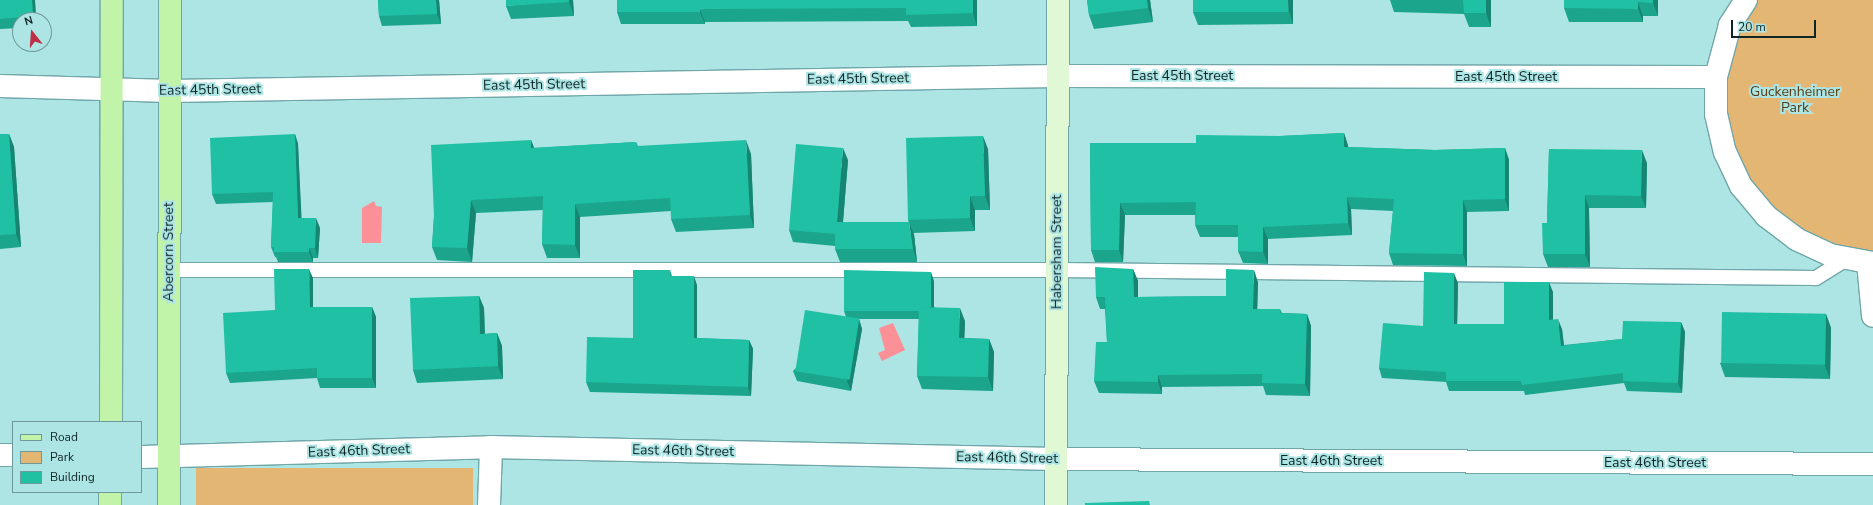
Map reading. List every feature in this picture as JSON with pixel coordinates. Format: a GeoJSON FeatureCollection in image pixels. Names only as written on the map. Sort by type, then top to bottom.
{"type":"FeatureCollection","features":[{"type":"Feature","properties":{"kind":"main road"},"geometry":{"type":"LineString","coordinates":[[111,421],[112,0]]}},
{"type":"Feature","properties":{"kind":"main road","name":"Abercorn Street"},"geometry":{"type":"LineString","coordinates":[[169,505],[170,0]]}},
{"type":"Feature","properties":{"kind":"main road"},"geometry":{"type":"LineString","coordinates":[[110,493],[110,505]]}},
{"type":"Feature","properties":{"kind":"street","name":"Habersham Street"},"geometry":{"type":"LineString","coordinates":[[1056,505],[1058,0]]}},
{"type":"Feature","properties":{"kind":"street"},"geometry":{"type":"LineString","coordinates":[[1746,0],[1730,25],[1716,77],[1716,114],[1725,152],[1741,186],[1766,216],[1796,239],[1845,260],[1870,263],[1873,316]]}},
{"type":"Feature","properties":{"kind":"street","name":"East 45th Street"},"geometry":{"type":"LineString","coordinates":[[0,86],[112,91],[170,91],[1058,76],[1716,77]]}},
{"type":"Feature","properties":{"kind":"street"},"geometry":{"type":"LineString","coordinates":[[489,505],[491,447]]}},
{"type":"Feature","properties":{"kind":"street","name":"East 46th Street"},"geometry":{"type":"LineString","coordinates":[[142,457],[491,447],[1056,459],[1873,464]]}},
{"type":"Feature","properties":{"kind":"street"},"geometry":{"type":"LineString","coordinates":[[0,455],[12,455]]}},
{"type":"Feature","properties":{"kind":"lane"},"geometry":{"type":"LineString","coordinates":[[169,270],[1057,270],[1816,278],[1845,260]]}},
{"type":"Feature","properties":{"kind":"green space","name":"Guckenheimer Park"},"geometry":{"type":"Polygon","coordinates":[[[1746,0],[1873,0],[1873,263],[1766,216],[1716,114],[1746,0]]]}},
{"type":"Feature","properties":{"kind":"green space"},"geometry":{"type":"Polygon","coordinates":[[[196,468],[473,468],[473,505],[196,505],[196,468]]]}},
{"type":"Feature","properties":{"kind":"shaded area"},"geometry":{"type":"Polygon","coordinates":[[[374,201],[376,206],[382,207],[381,243],[362,243],[362,208],[374,201]]]}},
{"type":"Feature","properties":{"kind":"shaded area"},"geometry":{"type":"Polygon","coordinates":[[[893,323],[905,350],[882,361],[878,353],[885,350],[879,328],[893,323]]]}},
{"type":"Feature","properties":{"kind":"building"},"geometry":{"type":"Polygon","coordinates":[[[0,0],[32,0],[33,12],[12,12],[12,18],[0,19],[0,0]]]}},
{"type":"Feature","properties":{"kind":"building"},"geometry":{"type":"Polygon","coordinates":[[[378,0],[436,0],[437,14],[379,16],[378,0]]]}},
{"type":"Feature","properties":{"kind":"building"},"geometry":{"type":"Polygon","coordinates":[[[506,0],[569,0],[569,2],[506,6],[506,0]]]}},
{"type":"Feature","properties":{"kind":"building"},"geometry":{"type":"Polygon","coordinates":[[[617,0],[973,0],[973,13],[906,15],[906,8],[700,9],[700,12],[617,12],[617,0]]]}},
{"type":"Feature","properties":{"kind":"building"},"geometry":{"type":"Polygon","coordinates":[[[1087,0],[1147,0],[1148,8],[1089,15],[1087,0]]]}},
{"type":"Feature","properties":{"kind":"building"},"geometry":{"type":"Polygon","coordinates":[[[1193,0],[1288,0],[1288,12],[1193,12],[1193,0]]]}},
{"type":"Feature","properties":{"kind":"building"},"geometry":{"type":"Polygon","coordinates":[[[1463,0],[1486,0],[1486,13],[1464,13],[1463,0]]]}},
{"type":"Feature","properties":{"kind":"building"},"geometry":{"type":"Polygon","coordinates":[[[1564,0],[1653,0],[1653,3],[1638,2],[1638,9],[1564,8],[1564,0]]]}},
{"type":"Feature","properties":{"kind":"building"},"geometry":{"type":"Polygon","coordinates":[[[1344,133],[1344,147],[1435,150],[1505,148],[1505,199],[1463,200],[1463,254],[1389,253],[1394,199],[1347,197],[1348,223],[1263,227],[1263,252],[1238,251],[1238,225],[1195,225],[1196,202],[1120,203],[1119,250],[1091,250],[1090,143],[1196,143],[1196,135],[1280,136],[1344,133]]]}},
{"type":"Feature","properties":{"kind":"building"},"geometry":{"type":"Polygon","coordinates":[[[0,134],[9,134],[16,234],[0,235],[0,134]]]}},
{"type":"Feature","properties":{"kind":"building"},"geometry":{"type":"Polygon","coordinates":[[[295,134],[298,218],[316,218],[315,248],[309,248],[309,252],[274,252],[274,247],[271,247],[273,192],[212,194],[210,138],[295,134]]]}},
{"type":"Feature","properties":{"kind":"building"},"geometry":{"type":"Polygon","coordinates":[[[983,136],[985,196],[970,196],[970,218],[908,220],[906,138],[983,136]]]}},
{"type":"Feature","properties":{"kind":"building"},"geometry":{"type":"Polygon","coordinates":[[[531,140],[531,148],[636,142],[637,146],[746,140],[750,215],[671,219],[670,198],[575,204],[575,245],[542,244],[543,196],[471,200],[467,248],[432,247],[434,216],[431,145],[531,140]]]}},
{"type":"Feature","properties":{"kind":"building"},"geometry":{"type":"Polygon","coordinates":[[[796,144],[843,148],[837,222],[909,222],[913,249],[835,249],[835,234],[789,230],[796,144]]]}},
{"type":"Feature","properties":{"kind":"building"},"geometry":{"type":"Polygon","coordinates":[[[1549,149],[1642,150],[1641,196],[1585,195],[1585,254],[1543,254],[1542,223],[1547,223],[1549,149]]]}},
{"type":"Feature","properties":{"kind":"building"},"geometry":{"type":"Polygon","coordinates":[[[1095,267],[1133,269],[1134,297],[1226,296],[1226,269],[1254,270],[1253,309],[1280,309],[1280,313],[1307,314],[1305,384],[1262,383],[1262,374],[1158,375],[1158,382],[1094,381],[1096,342],[1107,342],[1105,297],[1096,297],[1095,267]]]}},
{"type":"Feature","properties":{"kind":"building"},"geometry":{"type":"Polygon","coordinates":[[[274,269],[309,269],[310,307],[372,307],[372,378],[317,378],[317,368],[226,373],[223,313],[275,310],[274,269]]]}},
{"type":"Feature","properties":{"kind":"building"},"geometry":{"type":"Polygon","coordinates":[[[633,270],[670,270],[670,276],[694,276],[694,338],[749,340],[748,387],[586,382],[587,337],[633,338],[633,270]]]}},
{"type":"Feature","properties":{"kind":"building"},"geometry":{"type":"Polygon","coordinates":[[[844,270],[931,272],[931,307],[919,307],[919,311],[844,311],[844,270]]]}},
{"type":"Feature","properties":{"kind":"building"},"geometry":{"type":"Polygon","coordinates":[[[1424,272],[1454,273],[1454,324],[1504,324],[1504,282],[1549,282],[1549,320],[1558,319],[1561,346],[1622,339],[1623,321],[1681,322],[1678,383],[1623,381],[1623,373],[1522,385],[1521,381],[1446,381],[1446,372],[1379,368],[1383,323],[1423,326],[1424,272]]]}},
{"type":"Feature","properties":{"kind":"building"},"geometry":{"type":"Polygon","coordinates":[[[479,296],[480,334],[497,333],[498,366],[413,370],[410,298],[479,296]]]}},
{"type":"Feature","properties":{"kind":"building"},"geometry":{"type":"Polygon","coordinates":[[[919,307],[960,308],[959,338],[989,339],[988,377],[917,376],[919,307]]]}},
{"type":"Feature","properties":{"kind":"building"},"geometry":{"type":"Polygon","coordinates":[[[805,310],[859,319],[850,380],[795,371],[805,310]]]}},
{"type":"Feature","properties":{"kind":"building"},"geometry":{"type":"Polygon","coordinates":[[[1722,312],[1826,314],[1825,365],[1721,363],[1722,312]]]}},
{"type":"Feature","properties":{"kind":"building"},"geometry":{"type":"Polygon","coordinates":[[[1149,501],[1150,505],[1085,505],[1085,503],[1149,501]]]}}]}
